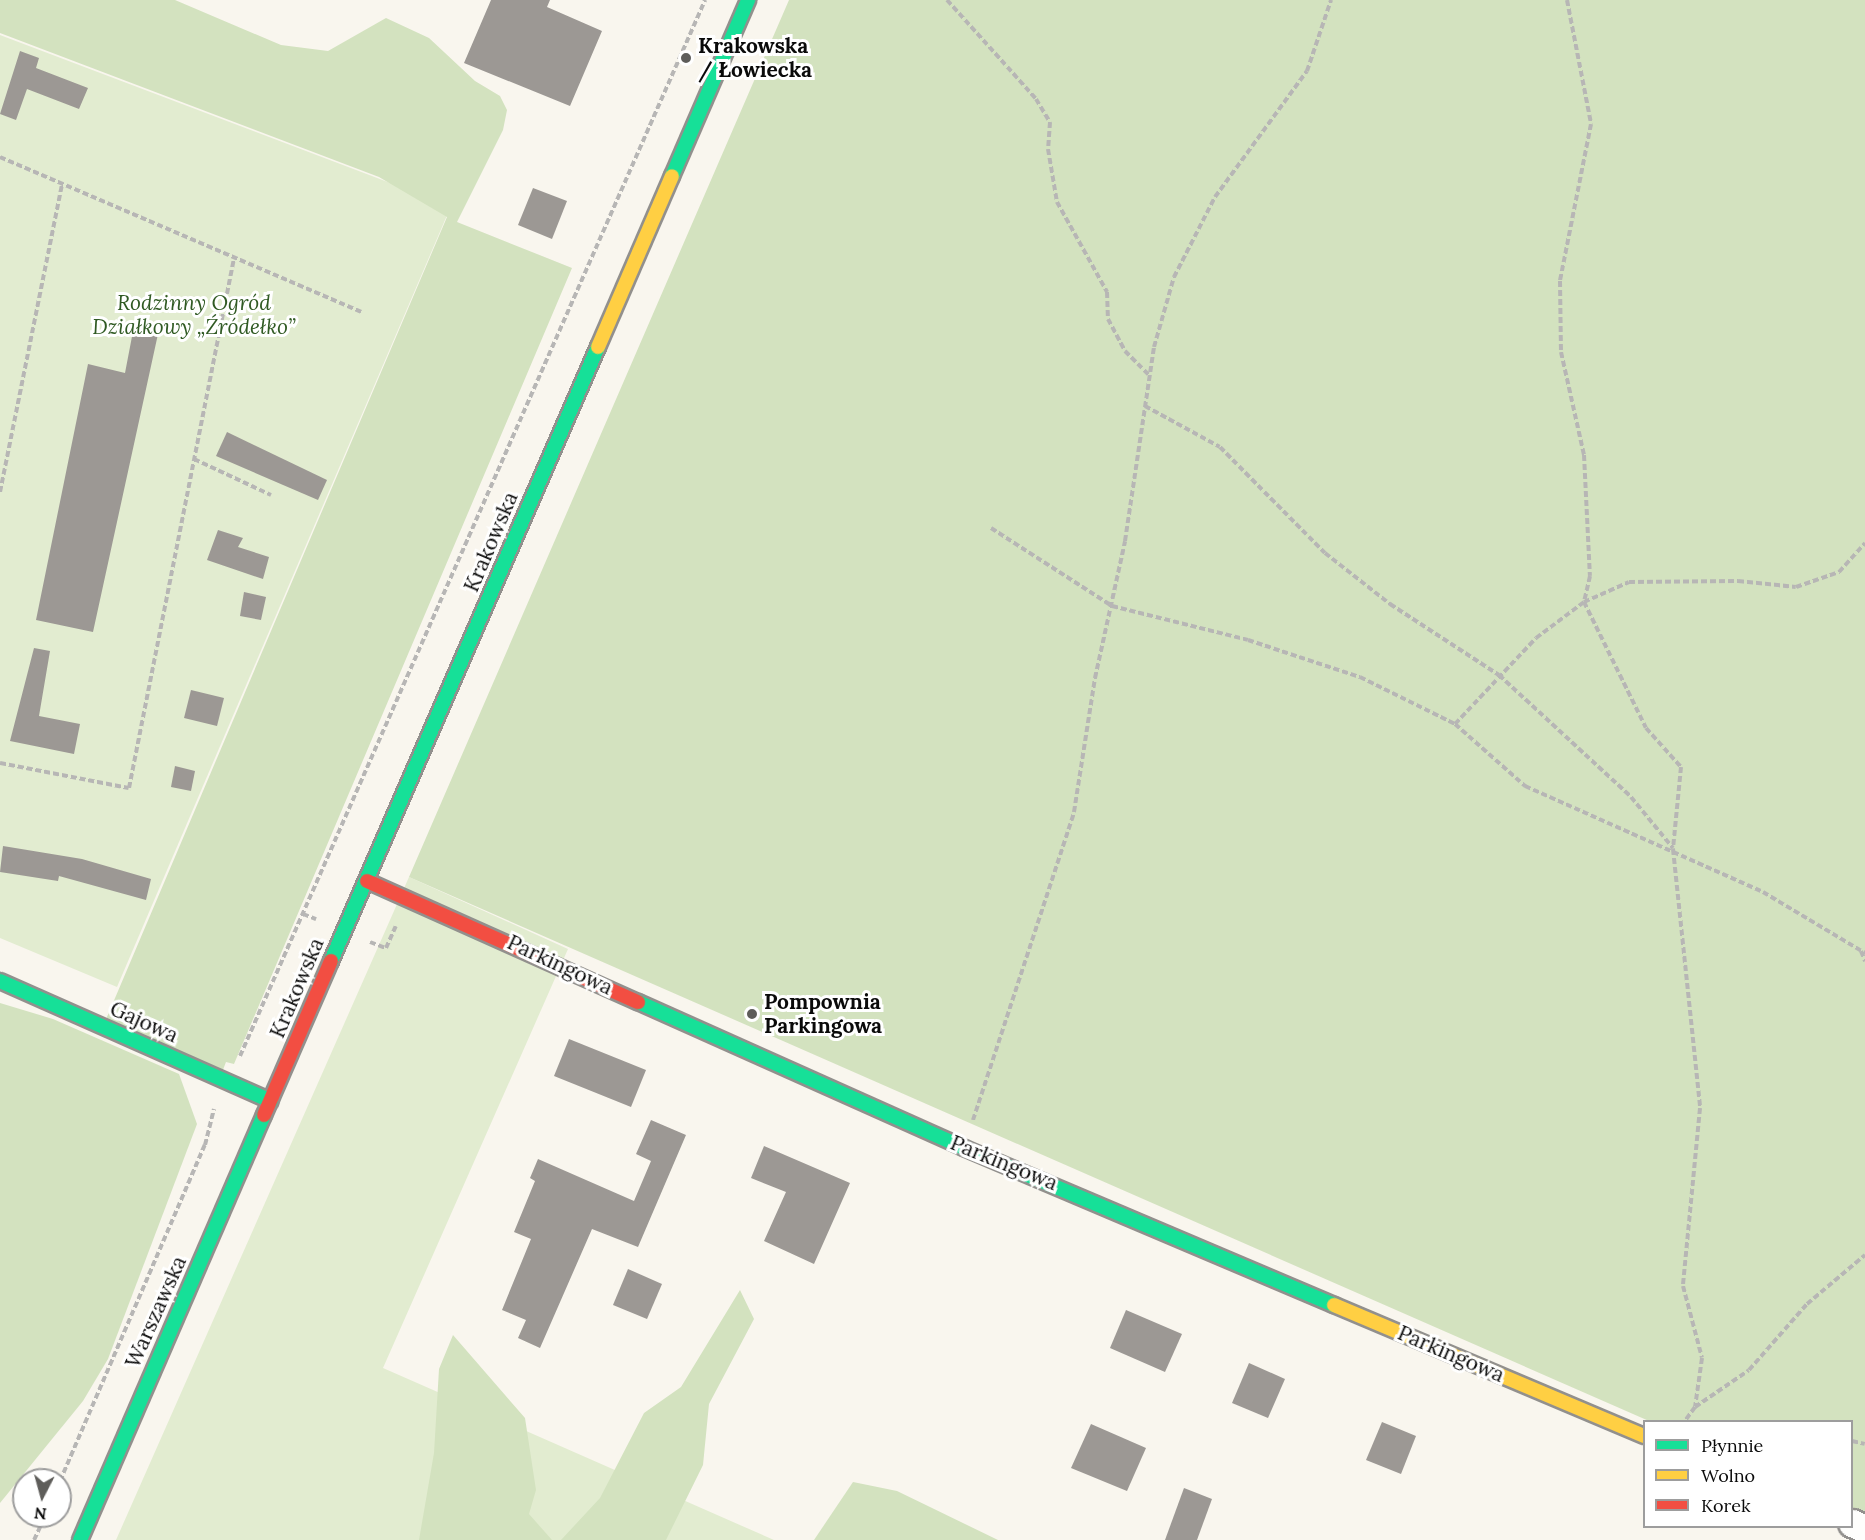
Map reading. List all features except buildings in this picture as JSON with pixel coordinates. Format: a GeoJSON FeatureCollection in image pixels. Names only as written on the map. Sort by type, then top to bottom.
{"type":"FeatureCollection","features":[{"type":"Feature","properties":{"kind":"street","name":"Krakowska"},"geometry":{"type":"LineString","coordinates":[[271,1101],[748,0]]}},
{"type":"Feature","properties":{"kind":"street","name":"Parkingowa"},"geometry":{"type":"LineString","coordinates":[[367,880],[964,1148],[1643,1436]]}},
{"type":"Feature","properties":{"kind":"street","name":"Gajowa"},"geometry":{"type":"LineString","coordinates":[[0,981],[271,1101]]}},
{"type":"Feature","properties":{"kind":"street","name":"Warszawska"},"geometry":{"type":"LineString","coordinates":[[80,1540],[271,1101]]}},
{"type":"Feature","properties":{"kind":"path"},"geometry":{"type":"LineString","coordinates":[[66,1468],[205,1145],[228,1064],[236,1067],[705,0]]}},
{"type":"Feature","properties":{"kind":"path"},"geometry":{"type":"LineString","coordinates":[[947,0],[1036,99],[1050,122],[1048,149],[1057,202],[1107,292],[1108,319],[1113,330],[1125,351],[1149,375]]}},
{"type":"Feature","properties":{"kind":"path"},"geometry":{"type":"LineString","coordinates":[[964,1148],[1074,812],[1112,606],[1149,375],[1174,277],[1215,197],[1307,71],[1331,0]]}},
{"type":"Feature","properties":{"kind":"path"},"geometry":{"type":"LineString","coordinates":[[1567,0],[1591,124],[1560,281],[1562,352],[1584,455],[1590,576],[1584,602],[1646,728],[1681,767],[1673,849],[1700,1108],[1683,1286],[1702,1358],[1695,1407]]}},
{"type":"Feature","properties":{"kind":"path"},"geometry":{"type":"LineString","coordinates":[[0,157],[361,312]]}},
{"type":"Feature","properties":{"kind":"path"},"geometry":{"type":"LineString","coordinates":[[0,492],[62,185]]}},
{"type":"Feature","properties":{"kind":"path"},"geometry":{"type":"LineString","coordinates":[[0,763],[129,788],[234,258]]}},
{"type":"Feature","properties":{"kind":"path"},"geometry":{"type":"LineString","coordinates":[[1145,406],[1220,447],[1325,553],[1390,604],[1499,675],[1630,797],[1673,849]]}},
{"type":"Feature","properties":{"kind":"path"},"geometry":{"type":"LineString","coordinates":[[194,459],[271,495]]}},
{"type":"Feature","properties":{"kind":"path"},"geometry":{"type":"LineString","coordinates":[[991,528],[1112,606],[1248,640],[1360,677],[1455,724],[1525,786],[1673,849],[1763,892],[1863,952],[1865,961]]}},
{"type":"Feature","properties":{"kind":"path"},"geometry":{"type":"LineString","coordinates":[[1455,724],[1536,638],[1584,602],[1629,582],[1738,581],[1797,587],[1839,572],[1865,543]]}},
{"type":"Feature","properties":{"kind":"path"},"geometry":{"type":"LineString","coordinates":[[1685,1420],[1695,1407],[1749,1370],[1807,1304],[1865,1255]]}},
{"type":"Feature","properties":{"kind":"green space"},"geometry":{"type":"Polygon","coordinates":[[[0,0],[175,0],[281,45],[328,51],[386,18],[429,38],[475,81],[500,96],[507,110],[503,130],[457,222],[572,268],[234,1064],[226,1062],[221,1075],[104,1024],[447,217],[379,177],[0,33],[0,0]]]}},
{"type":"Feature","properties":{"kind":"green space"},"geometry":{"type":"Polygon","coordinates":[[[789,0],[1865,0],[1865,1516],[1853,1510],[1853,1420],[1647,1420],[409,877],[789,0]]]}},
{"type":"Feature","properties":{"kind":"green space","name":"Rodzinny Ogród Działkowy „Źródełko”"},"geometry":{"type":"Polygon","coordinates":[[[0,35],[451,206],[117,987],[0,938],[0,35]]]}},
{"type":"Feature","properties":{"kind":"green space"},"geometry":{"type":"Polygon","coordinates":[[[409,877],[568,949],[383,1368],[774,1540],[116,1540],[409,877]]]}},
{"type":"Feature","properties":{"kind":"green space"},"geometry":{"type":"Polygon","coordinates":[[[0,1003],[53,1019],[179,1074],[197,1124],[108,1359],[83,1401],[28,1468],[12,1468],[12,1488],[0,1503],[0,1003]]]}},
{"type":"Feature","properties":{"kind":"green space"},"geometry":{"type":"Polygon","coordinates":[[[740,1290],[754,1319],[709,1404],[703,1465],[666,1540],[561,1540],[600,1498],[644,1413],[681,1387],[740,1290]]]}},
{"type":"Feature","properties":{"kind":"green space"},"geometry":{"type":"Polygon","coordinates":[[[453,1335],[525,1418],[536,1490],[529,1514],[552,1540],[419,1540],[434,1453],[439,1369],[453,1335]]]}},
{"type":"Feature","properties":{"kind":"green space"},"geometry":{"type":"Polygon","coordinates":[[[853,1482],[897,1491],[998,1540],[814,1540],[853,1482]]]}},
{"type":"Feature","properties":{"kind":"traffic: fast"},"geometry":{"type":"LineString","coordinates":[[672,176],[748,0]]}},
{"type":"Feature","properties":{"kind":"traffic: fast"},"geometry":{"type":"LineString","coordinates":[[331,961],[598,347]]}},
{"type":"Feature","properties":{"kind":"traffic: fast"},"geometry":{"type":"LineString","coordinates":[[0,981],[271,1101]]}},
{"type":"Feature","properties":{"kind":"traffic: fast"},"geometry":{"type":"LineString","coordinates":[[638,1002],[964,1148],[1334,1305]]}},
{"type":"Feature","properties":{"kind":"traffic: fast"},"geometry":{"type":"LineString","coordinates":[[80,1540],[264,1115]]}},
{"type":"Feature","properties":{"kind":"traffic: slow"},"geometry":{"type":"LineString","coordinates":[[598,347],[672,176]]}},
{"type":"Feature","properties":{"kind":"traffic: slow"},"geometry":{"type":"LineString","coordinates":[[1334,1305],[1643,1436]]}},
{"type":"Feature","properties":{"kind":"traffic: jam"},"geometry":{"type":"LineString","coordinates":[[367,881],[638,1002]]}},
{"type":"Feature","properties":{"kind":"traffic: jam"},"geometry":{"type":"LineString","coordinates":[[264,1115],[331,961]]}},
{"type":"Feature","properties":{"kind":"place","name":"Krakowska / Łowiecka"},"geometry":{"type":"Point","coordinates":[686,58]}},
{"type":"Feature","properties":{"kind":"place","name":"Pompownia Parkingowa"},"geometry":{"type":"Point","coordinates":[752,1014]}}]}
